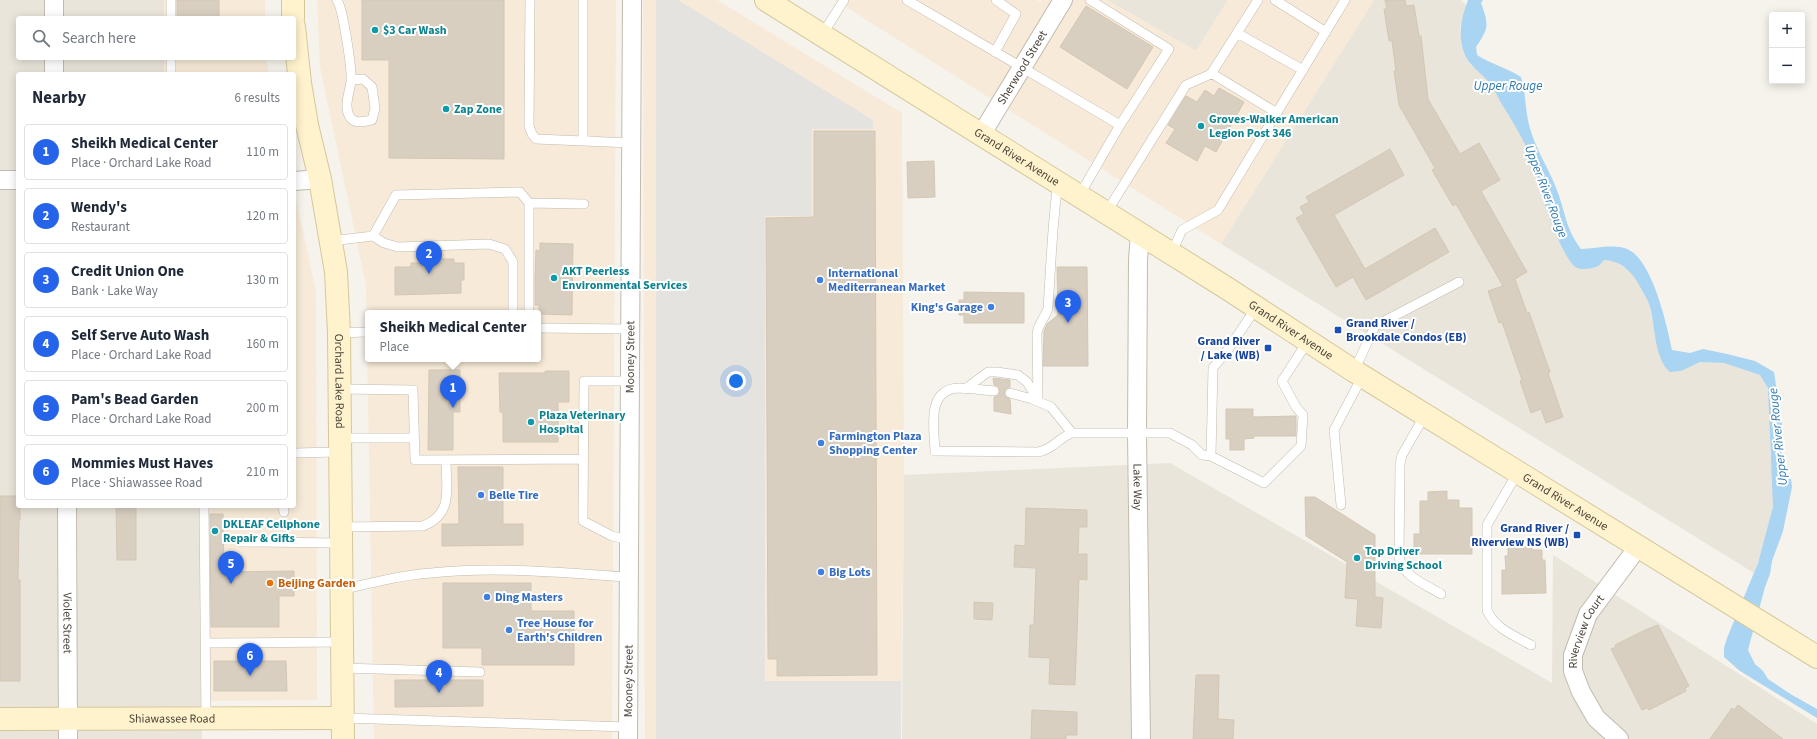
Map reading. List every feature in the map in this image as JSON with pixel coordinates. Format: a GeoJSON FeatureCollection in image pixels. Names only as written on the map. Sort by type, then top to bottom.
{"type":"FeatureCollection","features":[{"type":"Feature","properties":{"kind":"main road"},"geometry":{"type":"LineString","coordinates":[[293,0],[293,16]]}},
{"type":"Feature","properties":{"kind":"main road","name":"Grand River Avenue"},"geometry":{"type":"LineString","coordinates":[[766,0],[1140,234],[1358,374],[1817,658]]}},
{"type":"Feature","properties":{"kind":"main road","name":"Orchard Lake Road"},"geometry":{"type":"LineString","coordinates":[[296,60],[297,80],[320,179],[336,272],[339,333],[343,728]]}},
{"type":"Feature","properties":{"kind":"main road","name":"Shiawassee Road"},"geometry":{"type":"LineString","coordinates":[[0,719],[67,729],[206,718],[343,728]]}},
{"type":"Feature","properties":{"kind":"street"},"geometry":{"type":"LineString","coordinates":[[54,0],[54,16]]}},
{"type":"Feature","properties":{"kind":"street","name":"Mooney Street"},"geometry":{"type":"LineString","coordinates":[[628,733],[632,0]]}},
{"type":"Feature","properties":{"kind":"street","name":"Sherwood Street"},"geometry":{"type":"LineString","coordinates":[[981,135],[1063,0]]}},
{"type":"Feature","properties":{"kind":"street"},"geometry":{"type":"LineString","coordinates":[[54,60],[54,72]]}},
{"type":"Feature","properties":{"kind":"street"},"geometry":{"type":"LineString","coordinates":[[296,182],[320,179]]}},
{"type":"Feature","properties":{"kind":"street"},"geometry":{"type":"LineString","coordinates":[[0,180],[16,180]]}},
{"type":"Feature","properties":{"kind":"street","name":"Lake Way"},"geometry":{"type":"LineString","coordinates":[[1140,234],[1138,260],[1137,433],[1141,739]]}},
{"type":"Feature","properties":{"kind":"street","name":"Violet Street"},"geometry":{"type":"LineString","coordinates":[[67,508],[67,729]]}},
{"type":"Feature","properties":{"kind":"street","name":"Riverview Court"},"geometry":{"type":"LineString","coordinates":[[1619,739],[1596,718],[1581,692],[1573,671],[1573,655],[1588,614],[1638,547]]}},
{"type":"Feature","properties":{"kind":"lane"},"geometry":{"type":"LineString","coordinates":[[171,0],[171,16]]}},
{"type":"Feature","properties":{"kind":"lane"},"geometry":{"type":"LineString","coordinates":[[337,0],[342,10],[351,80],[348,98],[350,117],[354,121],[363,122],[372,120],[375,108],[372,87],[363,79],[351,80]]}},
{"type":"Feature","properties":{"kind":"lane"},"geometry":{"type":"LineString","coordinates":[[530,0],[528,126],[536,139],[631,142]]}},
{"type":"Feature","properties":{"kind":"lane"},"geometry":{"type":"LineString","coordinates":[[582,140],[583,0]]}},
{"type":"Feature","properties":{"kind":"lane"},"geometry":{"type":"LineString","coordinates":[[822,35],[844,0]]}},
{"type":"Feature","properties":{"kind":"lane"},"geometry":{"type":"LineString","coordinates":[[907,0],[1120,125]]}},
{"type":"Feature","properties":{"kind":"lane"},"geometry":{"type":"LineString","coordinates":[[995,52],[1016,14],[996,0]]}},
{"type":"Feature","properties":{"kind":"lane"},"geometry":{"type":"LineString","coordinates":[[1079,196],[1120,125],[1169,49],[1090,0]]}},
{"type":"Feature","properties":{"kind":"lane"},"geometry":{"type":"LineString","coordinates":[[1106,213],[1186,85],[1211,74],[1258,0]]}},
{"type":"Feature","properties":{"kind":"lane"},"geometry":{"type":"LineString","coordinates":[[1275,0],[1326,32]]}},
{"type":"Feature","properties":{"kind":"lane"},"geometry":{"type":"LineString","coordinates":[[1171,254],[1182,230],[1218,210],[1345,0]]}},
{"type":"Feature","properties":{"kind":"lane"},"geometry":{"type":"LineString","coordinates":[[1237,33],[1303,70]]}},
{"type":"Feature","properties":{"kind":"lane"},"geometry":{"type":"LineString","coordinates":[[171,60],[171,72]]}},
{"type":"Feature","properties":{"kind":"lane"},"geometry":{"type":"LineString","coordinates":[[1211,74],[1277,113]]}},
{"type":"Feature","properties":{"kind":"lane"},"geometry":{"type":"LineString","coordinates":[[1038,402],[1037,333],[1038,325],[1048,310],[1054,210],[1058,183]]}},
{"type":"Feature","properties":{"kind":"lane"},"geometry":{"type":"LineString","coordinates":[[373,236],[396,195],[520,192],[529,203],[529,310]]}},
{"type":"Feature","properties":{"kind":"lane"},"geometry":{"type":"LineString","coordinates":[[529,203],[584,204]]}},
{"type":"Feature","properties":{"kind":"lane"},"geometry":{"type":"LineString","coordinates":[[330,242],[373,236],[384,243],[398,247],[489,244],[505,249],[513,262],[513,310]]}},
{"type":"Feature","properties":{"kind":"lane"},"geometry":{"type":"LineString","coordinates":[[1341,505],[1334,430],[1358,374],[1375,326],[1459,282]]}},
{"type":"Feature","properties":{"kind":"lane"},"geometry":{"type":"LineString","coordinates":[[1211,456],[1213,368],[1229,348],[1256,308]]}},
{"type":"Feature","properties":{"kind":"lane"},"geometry":{"type":"LineString","coordinates":[[541,328],[630,329]]}},
{"type":"Feature","properties":{"kind":"lane"},"geometry":{"type":"LineString","coordinates":[[339,333],[365,332]]}},
{"type":"Feature","properties":{"kind":"lane"},"geometry":{"type":"LineString","coordinates":[[994,391],[958,388],[944,392],[937,398],[934,408],[935,451],[1038,452],[1052,447],[1059,440],[1072,433],[1170,433],[1192,445],[1202,455],[1211,456],[1264,483],[1300,446],[1303,416],[1296,407],[1282,381],[1308,342]]}},
{"type":"Feature","properties":{"kind":"lane"},"geometry":{"type":"LineString","coordinates":[[965,389],[988,372],[1018,375],[1027,382],[1038,402]]}},
{"type":"Feature","properties":{"kind":"lane"},"geometry":{"type":"LineString","coordinates":[[629,540],[612,536],[583,521],[584,381],[630,381]]}},
{"type":"Feature","properties":{"kind":"lane"},"geometry":{"type":"LineString","coordinates":[[339,389],[413,390],[414,460],[584,460]]}},
{"type":"Feature","properties":{"kind":"lane"},"geometry":{"type":"LineString","coordinates":[[1010,393],[1051,407],[1072,433]]}},
{"type":"Feature","properties":{"kind":"lane"},"geometry":{"type":"LineString","coordinates":[[1425,415],[1402,455],[1400,464],[1399,557],[1401,566],[1408,574],[1441,594]]}},
{"type":"Feature","properties":{"kind":"lane"},"geometry":{"type":"LineString","coordinates":[[296,454],[340,445],[414,438]]}},
{"type":"Feature","properties":{"kind":"lane"},"geometry":{"type":"LineString","coordinates":[[242,542],[341,535],[423,526],[432,522],[443,511],[446,502],[446,460]]}},
{"type":"Feature","properties":{"kind":"lane"},"geometry":{"type":"LineString","coordinates":[[1518,472],[1487,524],[1488,610],[1491,619],[1496,624],[1531,645]]}},
{"type":"Feature","properties":{"kind":"lane"},"geometry":{"type":"LineString","coordinates":[[204,508],[206,718]]}},
{"type":"Feature","properties":{"kind":"lane"},"geometry":{"type":"LineString","coordinates":[[341,590],[404,576],[432,572],[539,571],[629,577]]}},
{"type":"Feature","properties":{"kind":"lane"},"geometry":{"type":"LineString","coordinates":[[206,643],[342,642]]}},
{"type":"Feature","properties":{"kind":"lane"},"geometry":{"type":"LineString","coordinates":[[342,668],[480,672]]}},
{"type":"Feature","properties":{"kind":"lane"},"geometry":{"type":"LineString","coordinates":[[343,728],[628,733]]}},
{"type":"Feature","properties":{"kind":"shaded area"},"geometry":{"type":"Polygon","coordinates":[[[0,0],[164,0],[164,16],[16,16],[16,60],[164,60],[164,72],[16,72],[16,508],[202,508],[202,739],[0,739],[0,0]]]}},
{"type":"Feature","properties":{"kind":"shaded area"},"geometry":{"type":"Polygon","coordinates":[[[164,0],[265,0],[265,16],[164,16],[164,0]]]}},
{"type":"Feature","properties":{"kind":"shaded area"},"geometry":{"type":"Polygon","coordinates":[[[317,0],[616,0],[612,739],[374,739],[367,362],[541,362],[541,310],[366,310],[366,285],[320,67],[317,0]]]}},
{"type":"Feature","properties":{"kind":"shaded area"},"geometry":{"type":"Polygon","coordinates":[[[643,0],[717,0],[902,113],[904,475],[901,739],[645,739],[643,0]]]}},
{"type":"Feature","properties":{"kind":"shaded area"},"geometry":{"type":"Polygon","coordinates":[[[656,0],[678,0],[873,120],[873,129],[812,129],[812,216],[765,216],[765,681],[901,681],[901,739],[656,739],[656,0]]]}},
{"type":"Feature","properties":{"kind":"shaded area"},"geometry":{"type":"Polygon","coordinates":[[[835,0],[1037,0],[1040,2],[1041,0],[1107,0],[1196,51],[1228,0],[1374,0],[1221,244],[835,0]]]}},
{"type":"Feature","properties":{"kind":"shaded area"},"geometry":{"type":"Polygon","coordinates":[[[1107,0],[1228,0],[1196,51],[1107,0]]]}},
{"type":"Feature","properties":{"kind":"shaded area"},"geometry":{"type":"Polygon","coordinates":[[[1374,0],[1461,0],[1466,5],[1460,28],[1464,54],[1469,63],[1484,76],[1493,87],[1521,133],[1536,167],[1538,182],[1553,226],[1560,243],[1574,266],[1600,264],[1604,260],[1612,260],[1630,271],[1635,277],[1649,304],[1660,355],[1677,372],[1700,362],[1724,363],[1760,375],[1764,379],[1767,384],[1770,397],[1770,452],[1773,470],[1773,507],[1766,538],[1754,573],[1221,244],[1374,0]]]}},
{"type":"Feature","properties":{"kind":"shaded area"},"geometry":{"type":"Polygon","coordinates":[[[164,60],[266,60],[269,72],[164,72],[164,60]]]}},
{"type":"Feature","properties":{"kind":"shaded area"},"geometry":{"type":"Polygon","coordinates":[[[296,199],[316,292],[317,700],[202,701],[202,508],[296,508],[296,199]]]}},
{"type":"Feature","properties":{"kind":"shaded area"},"geometry":{"type":"Polygon","coordinates":[[[1170,463],[1552,683],[1553,555],[1817,724],[1817,739],[902,739],[904,475],[1170,463]]]}},
{"type":"Feature","properties":{"kind":"water","name":"Upper Rouge"},"geometry":{"type":"Polygon","coordinates":[[[1468,0],[1483,0],[1481,3],[1486,26],[1485,31],[1476,47],[1477,55],[1521,77],[1532,134],[1555,184],[1569,228],[1581,249],[1618,247],[1629,250],[1638,257],[1645,267],[1658,296],[1672,350],[1690,353],[1703,349],[1727,354],[1755,361],[1774,372],[1782,425],[1781,451],[1784,467],[1791,479],[1792,487],[1783,531],[1772,561],[1770,574],[1748,650],[1755,664],[1763,671],[1768,679],[1817,709],[1817,718],[1740,671],[1724,657],[1724,648],[1727,638],[1758,563],[1773,507],[1768,388],[1760,375],[1724,363],[1700,362],[1681,371],[1670,372],[1665,367],[1658,352],[1648,302],[1637,281],[1624,266],[1604,260],[1599,266],[1586,269],[1579,269],[1574,266],[1558,239],[1553,227],[1538,181],[1536,167],[1519,132],[1488,81],[1469,62],[1464,53],[1461,40],[1461,26],[1468,0]]]}},
{"type":"Feature","properties":{"kind":"building"},"geometry":{"type":"Polygon","coordinates":[[[177,0],[219,0],[219,16],[177,16],[177,0]]]}},
{"type":"Feature","properties":{"kind":"building","name":"Zap Zone"},"geometry":{"type":"Polygon","coordinates":[[[362,0],[504,0],[504,159],[389,158],[389,60],[362,60],[362,0]]]}},
{"type":"Feature","properties":{"kind":"building"},"geometry":{"type":"Polygon","coordinates":[[[1385,0],[1405,0],[1406,6],[1414,5],[1419,36],[1421,36],[1428,99],[1460,154],[1479,143],[1500,180],[1481,191],[1527,272],[1515,279],[1527,313],[1529,312],[1550,372],[1548,373],[1563,417],[1546,423],[1541,409],[1531,413],[1520,381],[1522,380],[1502,322],[1499,323],[1488,291],[1503,286],[1456,204],[1453,206],[1432,170],[1435,168],[1399,105],[1394,71],[1396,71],[1392,41],[1389,41],[1384,9],[1387,9],[1385,0]]]}},
{"type":"Feature","properties":{"kind":"building"},"geometry":{"type":"Polygon","coordinates":[[[1086,6],[1153,47],[1127,89],[1060,47],[1086,6]]]}},
{"type":"Feature","properties":{"kind":"building","name":"Groves-Walker American Legion Post 346"},"geometry":{"type":"Polygon","coordinates":[[[1219,88],[1244,102],[1216,152],[1205,146],[1197,161],[1166,143],[1175,129],[1168,125],[1186,96],[1197,102],[1205,90],[1214,96],[1219,88]]]}},
{"type":"Feature","properties":{"kind":"building","name":"Farmington Plaza Shopping Center"},"geometry":{"type":"Polygon","coordinates":[[[814,131],[875,131],[877,675],[777,676],[777,659],[768,659],[766,218],[814,217],[814,131]]]}},
{"type":"Feature","properties":{"kind":"building"},"geometry":{"type":"Polygon","coordinates":[[[1390,149],[1404,175],[1334,215],[1365,269],[1435,228],[1449,252],[1366,300],[1353,277],[1336,287],[1296,218],[1304,214],[1300,207],[1309,202],[1306,197],[1390,149]]]}},
{"type":"Feature","properties":{"kind":"building"},"geometry":{"type":"Polygon","coordinates":[[[934,161],[935,197],[908,198],[907,162],[934,161]]]}},
{"type":"Feature","properties":{"kind":"building","name":"AKT Peerless Environmental Services"},"geometry":{"type":"Polygon","coordinates":[[[540,243],[573,244],[572,315],[541,314],[539,305],[535,305],[536,250],[540,251],[540,243]]]}},
{"type":"Feature","properties":{"kind":"building"},"geometry":{"type":"Polygon","coordinates":[[[427,259],[454,259],[454,263],[464,263],[464,280],[461,280],[461,293],[395,295],[395,267],[411,267],[411,263],[426,263],[427,259]]]}},
{"type":"Feature","properties":{"kind":"building"},"geometry":{"type":"Polygon","coordinates":[[[1057,267],[1087,267],[1088,366],[1043,366],[1044,331],[1047,324],[1058,315],[1057,267]]]}},
{"type":"Feature","properties":{"kind":"building","name":"King's Garage"},"geometry":{"type":"Polygon","coordinates":[[[964,292],[1024,293],[1024,323],[964,323],[964,315],[959,315],[959,300],[964,300],[964,292]]]}},
{"type":"Feature","properties":{"kind":"building"},"geometry":{"type":"Polygon","coordinates":[[[429,370],[460,370],[460,412],[453,412],[453,450],[428,450],[429,370]]]}},
{"type":"Feature","properties":{"kind":"building","name":"Plaza Veterinary Hospital"},"geometry":{"type":"Polygon","coordinates":[[[545,371],[569,371],[569,402],[558,402],[558,442],[503,442],[503,412],[500,412],[499,373],[545,373],[545,371]]]}},
{"type":"Feature","properties":{"kind":"building"},"geometry":{"type":"Polygon","coordinates":[[[993,378],[1010,380],[1010,387],[1006,389],[1004,394],[1010,399],[1011,414],[994,411],[994,397],[999,395],[1000,391],[998,386],[994,385],[993,378]]]}},
{"type":"Feature","properties":{"kind":"building"},"geometry":{"type":"Polygon","coordinates":[[[1226,409],[1253,409],[1253,417],[1296,416],[1296,436],[1254,436],[1254,438],[1244,439],[1244,450],[1230,450],[1230,439],[1226,439],[1226,409]]]}},
{"type":"Feature","properties":{"kind":"building","name":"Belle Tire"},"geometry":{"type":"Polygon","coordinates":[[[458,467],[503,467],[503,524],[523,524],[523,545],[442,546],[442,524],[459,524],[458,467]]]}},
{"type":"Feature","properties":{"kind":"building"},"geometry":{"type":"Polygon","coordinates":[[[1447,491],[1447,500],[1459,500],[1459,508],[1472,508],[1472,554],[1414,554],[1414,534],[1420,534],[1420,501],[1428,501],[1428,492],[1447,491]]]}},
{"type":"Feature","properties":{"kind":"building"},"geometry":{"type":"Polygon","coordinates":[[[0,496],[16,496],[16,508],[20,508],[18,580],[20,580],[20,681],[0,681],[0,496]]]}},
{"type":"Feature","properties":{"kind":"building","name":"Top Driver Driving School"},"geometry":{"type":"Polygon","coordinates":[[[1305,497],[1315,497],[1375,535],[1375,597],[1383,598],[1381,628],[1356,626],[1358,599],[1345,598],[1347,562],[1306,536],[1305,497]]]}},
{"type":"Feature","properties":{"kind":"building"},"geometry":{"type":"Polygon","coordinates":[[[116,508],[136,508],[136,560],[117,560],[116,508]]]}},
{"type":"Feature","properties":{"kind":"building"},"geometry":{"type":"Polygon","coordinates":[[[1026,508],[1087,510],[1087,527],[1079,527],[1078,554],[1087,554],[1087,580],[1079,579],[1075,685],[1049,684],[1050,658],[1029,657],[1030,625],[1034,625],[1036,568],[1014,567],[1015,545],[1025,546],[1026,508]]]}},
{"type":"Feature","properties":{"kind":"building"},"geometry":{"type":"Polygon","coordinates":[[[210,514],[223,514],[224,572],[294,571],[294,596],[279,596],[279,627],[211,627],[210,514]]]}},
{"type":"Feature","properties":{"kind":"building"},"geometry":{"type":"Polygon","coordinates":[[[1508,544],[1522,544],[1522,547],[1532,547],[1532,550],[1542,550],[1542,560],[1545,560],[1546,593],[1502,594],[1502,570],[1506,570],[1505,556],[1508,556],[1508,544]]]}},
{"type":"Feature","properties":{"kind":"building","name":"Tree House for Earth's Children"},"geometry":{"type":"Polygon","coordinates":[[[443,583],[531,583],[531,611],[574,611],[574,665],[482,665],[482,648],[443,648],[443,583]]]}},
{"type":"Feature","properties":{"kind":"building"},"geometry":{"type":"Polygon","coordinates":[[[974,602],[993,603],[992,620],[974,619],[974,602]]]}},
{"type":"Feature","properties":{"kind":"building"},"geometry":{"type":"Polygon","coordinates":[[[1658,625],[1689,686],[1685,688],[1686,691],[1649,710],[1647,708],[1642,710],[1611,649],[1616,647],[1615,645],[1658,625]]]}},
{"type":"Feature","properties":{"kind":"building"},"geometry":{"type":"Polygon","coordinates":[[[214,661],[286,661],[287,691],[214,691],[214,661]]]}},
{"type":"Feature","properties":{"kind":"building"},"geometry":{"type":"Polygon","coordinates":[[[1196,675],[1219,675],[1218,719],[1234,720],[1233,739],[1193,739],[1196,675]]]}},
{"type":"Feature","properties":{"kind":"building"},"geometry":{"type":"Polygon","coordinates":[[[395,680],[483,680],[483,706],[395,707],[395,680]]]}},
{"type":"Feature","properties":{"kind":"building"},"geometry":{"type":"Polygon","coordinates":[[[1738,705],[1783,739],[1710,739],[1732,708],[1734,710],[1738,705]]]}},
{"type":"Feature","properties":{"kind":"building"},"geometry":{"type":"Polygon","coordinates":[[[1032,710],[1077,712],[1077,735],[1066,735],[1066,739],[1031,739],[1032,710]]]}},
{"type":"Feature","properties":{"kind":"place","name":"$3 Car Wash"},"geometry":{"type":"Point","coordinates":[375,30]}},
{"type":"Feature","properties":{"kind":"place","name":"Zap Zone"},"geometry":{"type":"Point","coordinates":[446,109]}},
{"type":"Feature","properties":{"kind":"place","name":"Groves-Walker American Legion Post 346"},"geometry":{"type":"Point","coordinates":[1201,126]}},
{"type":"Feature","properties":{"kind":"place","name":"Wendy's"},"geometry":{"type":"Point","coordinates":[429,274]}},
{"type":"Feature","properties":{"kind":"place","name":"AKT Peerless Environmental Services"},"geometry":{"type":"Point","coordinates":[554,278]}},
{"type":"Feature","properties":{"kind":"place","name":"International Mediterranean Market"},"geometry":{"type":"Point","coordinates":[820,280]}},
{"type":"Feature","properties":{"kind":"place","name":"King's Garage"},"geometry":{"type":"Point","coordinates":[991,307]}},
{"type":"Feature","properties":{"kind":"place","name":"Credit Union One"},"geometry":{"type":"Point","coordinates":[1068,323]}},
{"type":"Feature","properties":{"kind":"place","name":"Grand River / Brookdale Condos (EB)"},"geometry":{"type":"Point","coordinates":[1338,330]}},
{"type":"Feature","properties":{"kind":"place","name":"Grand River / Lake (WB)"},"geometry":{"type":"Point","coordinates":[1268,348]}},
{"type":"Feature","properties":{"kind":"place","name":"Sheikh Medical Center"},"geometry":{"type":"Point","coordinates":[453,408]}},
{"type":"Feature","properties":{"kind":"place","name":"Plaza Veterinary Hospital"},"geometry":{"type":"Point","coordinates":[531,422]}},
{"type":"Feature","properties":{"kind":"place","name":"Farmington Plaza Shopping Center"},"geometry":{"type":"Point","coordinates":[821,443]}},
{"type":"Feature","properties":{"kind":"place","name":"Belle Tire"},"geometry":{"type":"Point","coordinates":[481,495]}},
{"type":"Feature","properties":{"kind":"place","name":"DKLEAF Cellphone Repair & Gifts"},"geometry":{"type":"Point","coordinates":[215,531]}},
{"type":"Feature","properties":{"kind":"place","name":"Grand River / Riverview NS (WB)"},"geometry":{"type":"Point","coordinates":[1577,535]}},
{"type":"Feature","properties":{"kind":"place","name":"Top Driver Driving School"},"geometry":{"type":"Point","coordinates":[1357,558]}},
{"type":"Feature","properties":{"kind":"place","name":"Big Lots"},"geometry":{"type":"Point","coordinates":[821,572]}},
{"type":"Feature","properties":{"kind":"place","name":"Beijing Garden"},"geometry":{"type":"Point","coordinates":[270,583]}},
{"type":"Feature","properties":{"kind":"place","name":"Pam's Bead Garden"},"geometry":{"type":"Point","coordinates":[231,584]}},
{"type":"Feature","properties":{"kind":"place","name":"Ding Masters"},"geometry":{"type":"Point","coordinates":[487,597]}},
{"type":"Feature","properties":{"kind":"place","name":"Tree House for Earth's Children"},"geometry":{"type":"Point","coordinates":[509,630]}},
{"type":"Feature","properties":{"kind":"place","name":"Mommies Must Haves"},"geometry":{"type":"Point","coordinates":[250,676]}},
{"type":"Feature","properties":{"kind":"place","name":"Self Serve Auto Wash"},"geometry":{"type":"Point","coordinates":[439,693]}},
{"type":"Feature","properties":{"kind":"water label","name":"Upper River Rouge"},"geometry":{"type":"Point","coordinates":[1547,191]}},
{"type":"Feature","properties":{"kind":"water label","name":"Upper River Rouge"},"geometry":{"type":"Point","coordinates":[1777,437]}}]}
